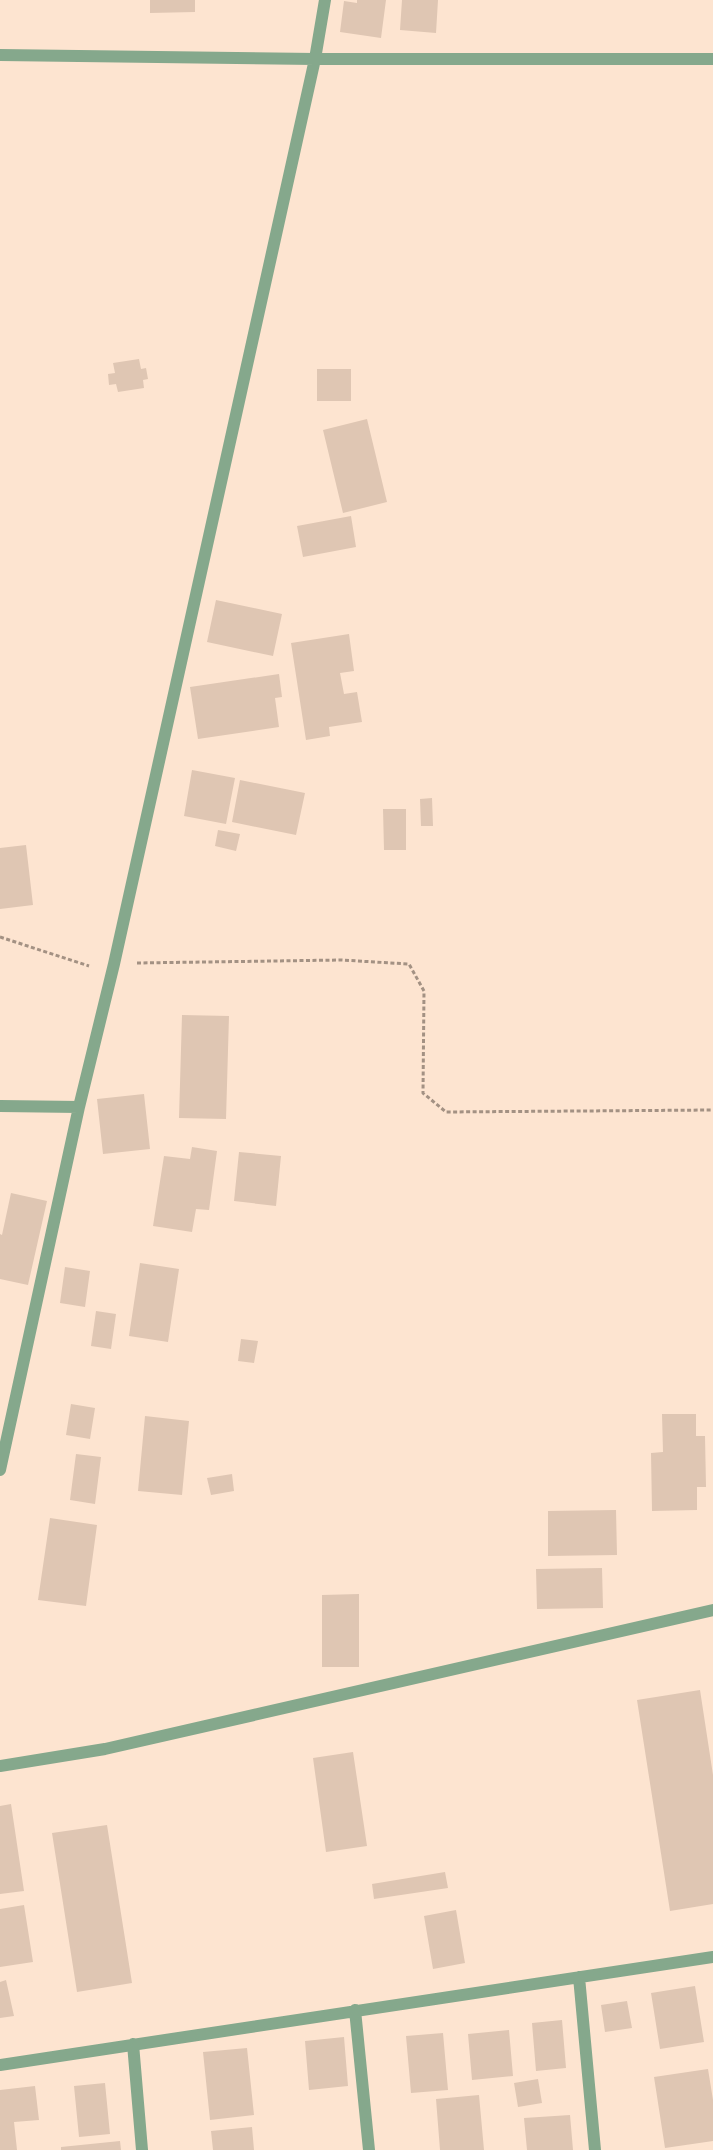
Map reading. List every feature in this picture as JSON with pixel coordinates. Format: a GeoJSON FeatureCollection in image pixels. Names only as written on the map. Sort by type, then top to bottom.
{"type":"FeatureCollection","features":[{"type":"Feature","properties":{"kind":"street"},"geometry":{"type":"LineString","coordinates":[[0,1470],[79,1108],[114,964],[315,59],[325,0]]}},
{"type":"Feature","properties":{"kind":"street"},"geometry":{"type":"LineString","coordinates":[[0,55],[315,59],[713,59]]}},
{"type":"Feature","properties":{"kind":"street"},"geometry":{"type":"LineString","coordinates":[[0,1106],[79,1108]]}},
{"type":"Feature","properties":{"kind":"street"},"geometry":{"type":"LineString","coordinates":[[0,1766],[105,1749],[713,1610]]}},
{"type":"Feature","properties":{"kind":"street"},"geometry":{"type":"LineString","coordinates":[[0,2065],[713,1957]]}},
{"type":"Feature","properties":{"kind":"street"},"geometry":{"type":"LineString","coordinates":[[579,1978],[595,2150]]}},
{"type":"Feature","properties":{"kind":"street"},"geometry":{"type":"LineString","coordinates":[[354,2010],[369,2150]]}},
{"type":"Feature","properties":{"kind":"street"},"geometry":{"type":"LineString","coordinates":[[133,2044],[142,2150]]}},
{"type":"Feature","properties":{"kind":"path"},"geometry":{"type":"LineString","coordinates":[[0,937],[90,966],[341,960],[409,964],[424,991],[423,1093],[446,1112],[713,1110]]}},
{"type":"Feature","properties":{"kind":"building"},"geometry":{"type":"Polygon","coordinates":[[[150,0],[195,0],[195,12],[150,13],[150,0]]]}},
{"type":"Feature","properties":{"kind":"building"},"geometry":{"type":"Polygon","coordinates":[[[357,0],[386,0],[381,38],[340,32],[344,1],[357,3],[357,0]]]}},
{"type":"Feature","properties":{"kind":"building"},"geometry":{"type":"Polygon","coordinates":[[[402,0],[438,0],[436,33],[400,30],[402,0]]]}},
{"type":"Feature","properties":{"kind":"building"},"geometry":{"type":"Polygon","coordinates":[[[139,359],[141,369],[146,368],[148,379],[143,380],[144,388],[118,392],[116,384],[109,385],[108,374],[115,373],[113,363],[139,359]]]}},
{"type":"Feature","properties":{"kind":"building"},"geometry":{"type":"Polygon","coordinates":[[[317,369],[351,369],[351,401],[317,401],[317,369]]]}},
{"type":"Feature","properties":{"kind":"building"},"geometry":{"type":"Polygon","coordinates":[[[367,419],[387,502],[343,513],[323,430],[367,419]]]}},
{"type":"Feature","properties":{"kind":"building"},"geometry":{"type":"Polygon","coordinates":[[[351,516],[356,547],[303,557],[297,526],[351,516]]]}},
{"type":"Feature","properties":{"kind":"building"},"geometry":{"type":"Polygon","coordinates":[[[216,600],[282,614],[273,656],[207,642],[216,600]]]}},
{"type":"Feature","properties":{"kind":"building"},"geometry":{"type":"Polygon","coordinates":[[[349,634],[354,671],[340,673],[344,694],[357,692],[362,722],[329,727],[330,736],[306,740],[291,643],[349,634]]]}},
{"type":"Feature","properties":{"kind":"building"},"geometry":{"type":"Polygon","coordinates":[[[279,674],[282,697],[275,698],[279,727],[198,739],[190,687],[279,674]]]}},
{"type":"Feature","properties":{"kind":"building"},"geometry":{"type":"Polygon","coordinates":[[[192,770],[235,778],[226,824],[184,816],[192,770]]]}},
{"type":"Feature","properties":{"kind":"building"},"geometry":{"type":"Polygon","coordinates":[[[240,780],[305,793],[296,835],[232,822],[240,780]]]}},
{"type":"Feature","properties":{"kind":"building"},"geometry":{"type":"Polygon","coordinates":[[[432,798],[433,826],[421,826],[420,799],[432,798]]]}},
{"type":"Feature","properties":{"kind":"building"},"geometry":{"type":"Polygon","coordinates":[[[383,809],[406,809],[406,850],[384,850],[383,809]]]}},
{"type":"Feature","properties":{"kind":"building"},"geometry":{"type":"Polygon","coordinates":[[[218,830],[240,834],[236,851],[215,846],[218,830]]]}},
{"type":"Feature","properties":{"kind":"building"},"geometry":{"type":"Polygon","coordinates":[[[26,845],[33,905],[0,909],[0,848],[26,845]]]}},
{"type":"Feature","properties":{"kind":"building"},"geometry":{"type":"Polygon","coordinates":[[[182,1015],[229,1016],[226,1119],[179,1118],[182,1015]]]}},
{"type":"Feature","properties":{"kind":"building"},"geometry":{"type":"Polygon","coordinates":[[[144,1094],[150,1149],[103,1154],[97,1099],[144,1094]]]}},
{"type":"Feature","properties":{"kind":"building"},"geometry":{"type":"Polygon","coordinates":[[[192,1147],[217,1151],[209,1210],[196,1209],[192,1232],[153,1226],[164,1156],[190,1159],[192,1147]]]}},
{"type":"Feature","properties":{"kind":"building"},"geometry":{"type":"Polygon","coordinates":[[[239,1152],[281,1156],[276,1206],[234,1201],[239,1152]]]}},
{"type":"Feature","properties":{"kind":"building"},"geometry":{"type":"Polygon","coordinates":[[[11,1193],[47,1201],[28,1285],[0,1279],[0,1234],[2,1235],[11,1193]]]}},
{"type":"Feature","properties":{"kind":"building"},"geometry":{"type":"Polygon","coordinates":[[[140,1263],[179,1269],[168,1342],[129,1336],[140,1263]]]}},
{"type":"Feature","properties":{"kind":"building"},"geometry":{"type":"Polygon","coordinates":[[[65,1267],[90,1271],[85,1307],[60,1303],[65,1267]]]}},
{"type":"Feature","properties":{"kind":"building"},"geometry":{"type":"Polygon","coordinates":[[[96,1311],[116,1314],[111,1349],[91,1346],[96,1311]]]}},
{"type":"Feature","properties":{"kind":"building"},"geometry":{"type":"Polygon","coordinates":[[[241,1339],[258,1341],[254,1363],[238,1361],[241,1339]]]}},
{"type":"Feature","properties":{"kind":"building"},"geometry":{"type":"Polygon","coordinates":[[[71,1404],[95,1408],[90,1439],[66,1435],[71,1404]]]}},
{"type":"Feature","properties":{"kind":"building"},"geometry":{"type":"Polygon","coordinates":[[[662,1414],[696,1414],[696,1436],[705,1436],[706,1487],[697,1487],[697,1510],[652,1511],[651,1453],[663,1452],[662,1414]]]}},
{"type":"Feature","properties":{"kind":"building"},"geometry":{"type":"Polygon","coordinates":[[[145,1416],[189,1421],[182,1495],[138,1491],[145,1416]]]}},
{"type":"Feature","properties":{"kind":"building"},"geometry":{"type":"Polygon","coordinates":[[[76,1454],[101,1457],[95,1504],[70,1500],[76,1454]]]}},
{"type":"Feature","properties":{"kind":"building"},"geometry":{"type":"Polygon","coordinates":[[[232,1474],[234,1491],[211,1495],[207,1478],[232,1474]]]}},
{"type":"Feature","properties":{"kind":"building"},"geometry":{"type":"Polygon","coordinates":[[[616,1510],[617,1555],[548,1556],[548,1511],[616,1510]]]}},
{"type":"Feature","properties":{"kind":"building"},"geometry":{"type":"Polygon","coordinates":[[[50,1518],[97,1525],[86,1606],[38,1600],[50,1518]]]}},
{"type":"Feature","properties":{"kind":"building"},"geometry":{"type":"Polygon","coordinates":[[[602,1568],[603,1608],[537,1609],[536,1569],[602,1568]]]}},
{"type":"Feature","properties":{"kind":"building"},"geometry":{"type":"Polygon","coordinates":[[[359,1594],[359,1667],[322,1667],[322,1595],[359,1594]]]}},
{"type":"Feature","properties":{"kind":"building"},"geometry":{"type":"Polygon","coordinates":[[[700,1690],[713,1775],[713,1904],[670,1911],[637,1700],[700,1690]]]}},
{"type":"Feature","properties":{"kind":"building"},"geometry":{"type":"Polygon","coordinates":[[[353,1752],[367,1846],[326,1852],[313,1758],[353,1752]]]}},
{"type":"Feature","properties":{"kind":"building"},"geometry":{"type":"Polygon","coordinates":[[[11,1804],[24,1891],[0,1894],[0,1806],[11,1804]]]}},
{"type":"Feature","properties":{"kind":"building"},"geometry":{"type":"Polygon","coordinates":[[[107,1825],[132,1983],[77,1992],[52,1833],[107,1825]]]}},
{"type":"Feature","properties":{"kind":"building"},"geometry":{"type":"Polygon","coordinates":[[[445,1872],[448,1888],[374,1899],[372,1884],[445,1872]]]}},
{"type":"Feature","properties":{"kind":"building"},"geometry":{"type":"Polygon","coordinates":[[[24,1905],[33,1962],[0,1967],[0,1909],[24,1905]]]}},
{"type":"Feature","properties":{"kind":"building"},"geometry":{"type":"Polygon","coordinates":[[[456,1910],[465,1963],[433,1969],[424,1916],[456,1910]]]}},
{"type":"Feature","properties":{"kind":"building"},"geometry":{"type":"Polygon","coordinates":[[[6,1980],[14,2016],[0,2018],[0,1982],[6,1980]]]}},
{"type":"Feature","properties":{"kind":"building"},"geometry":{"type":"Polygon","coordinates":[[[695,1986],[704,2042],[660,2049],[651,1993],[695,1986]]]}},
{"type":"Feature","properties":{"kind":"building"},"geometry":{"type":"Polygon","coordinates":[[[627,2001],[632,2028],[605,2032],[601,2005],[627,2001]]]}},
{"type":"Feature","properties":{"kind":"building"},"geometry":{"type":"Polygon","coordinates":[[[562,2020],[566,2068],[536,2071],[532,2023],[562,2020]]]}},
{"type":"Feature","properties":{"kind":"building"},"geometry":{"type":"Polygon","coordinates":[[[509,2030],[513,2076],[472,2080],[468,2034],[509,2030]]]}},
{"type":"Feature","properties":{"kind":"building"},"geometry":{"type":"Polygon","coordinates":[[[443,2033],[448,2090],[411,2093],[406,2036],[443,2033]]]}},
{"type":"Feature","properties":{"kind":"building"},"geometry":{"type":"Polygon","coordinates":[[[344,2037],[348,2086],[309,2090],[305,2041],[344,2037]]]}},
{"type":"Feature","properties":{"kind":"building"},"geometry":{"type":"Polygon","coordinates":[[[247,2048],[254,2115],[210,2120],[203,2052],[247,2048]]]}},
{"type":"Feature","properties":{"kind":"building"},"geometry":{"type":"Polygon","coordinates":[[[708,2069],[713,2100],[713,2141],[665,2148],[654,2077],[708,2069]]]}},
{"type":"Feature","properties":{"kind":"building"},"geometry":{"type":"Polygon","coordinates":[[[538,2079],[542,2103],[518,2107],[514,2083],[538,2079]]]}},
{"type":"Feature","properties":{"kind":"building"},"geometry":{"type":"Polygon","coordinates":[[[105,2083],[110,2134],[79,2137],[74,2086],[105,2083]]]}},
{"type":"Feature","properties":{"kind":"building"},"geometry":{"type":"Polygon","coordinates":[[[35,2086],[39,2120],[14,2122],[17,2150],[0,2150],[0,2090],[35,2086]]]}},
{"type":"Feature","properties":{"kind":"building"},"geometry":{"type":"Polygon","coordinates":[[[479,2095],[484,2150],[440,2150],[436,2099],[479,2095]]]}},
{"type":"Feature","properties":{"kind":"building"},"geometry":{"type":"Polygon","coordinates":[[[570,2115],[573,2150],[527,2150],[524,2118],[570,2115]]]}},
{"type":"Feature","properties":{"kind":"building"},"geometry":{"type":"Polygon","coordinates":[[[252,2127],[254,2150],[213,2150],[211,2131],[252,2127]]]}},
{"type":"Feature","properties":{"kind":"building"},"geometry":{"type":"Polygon","coordinates":[[[120,2141],[121,2150],[61,2150],[61,2147],[120,2141]]]}}]}
